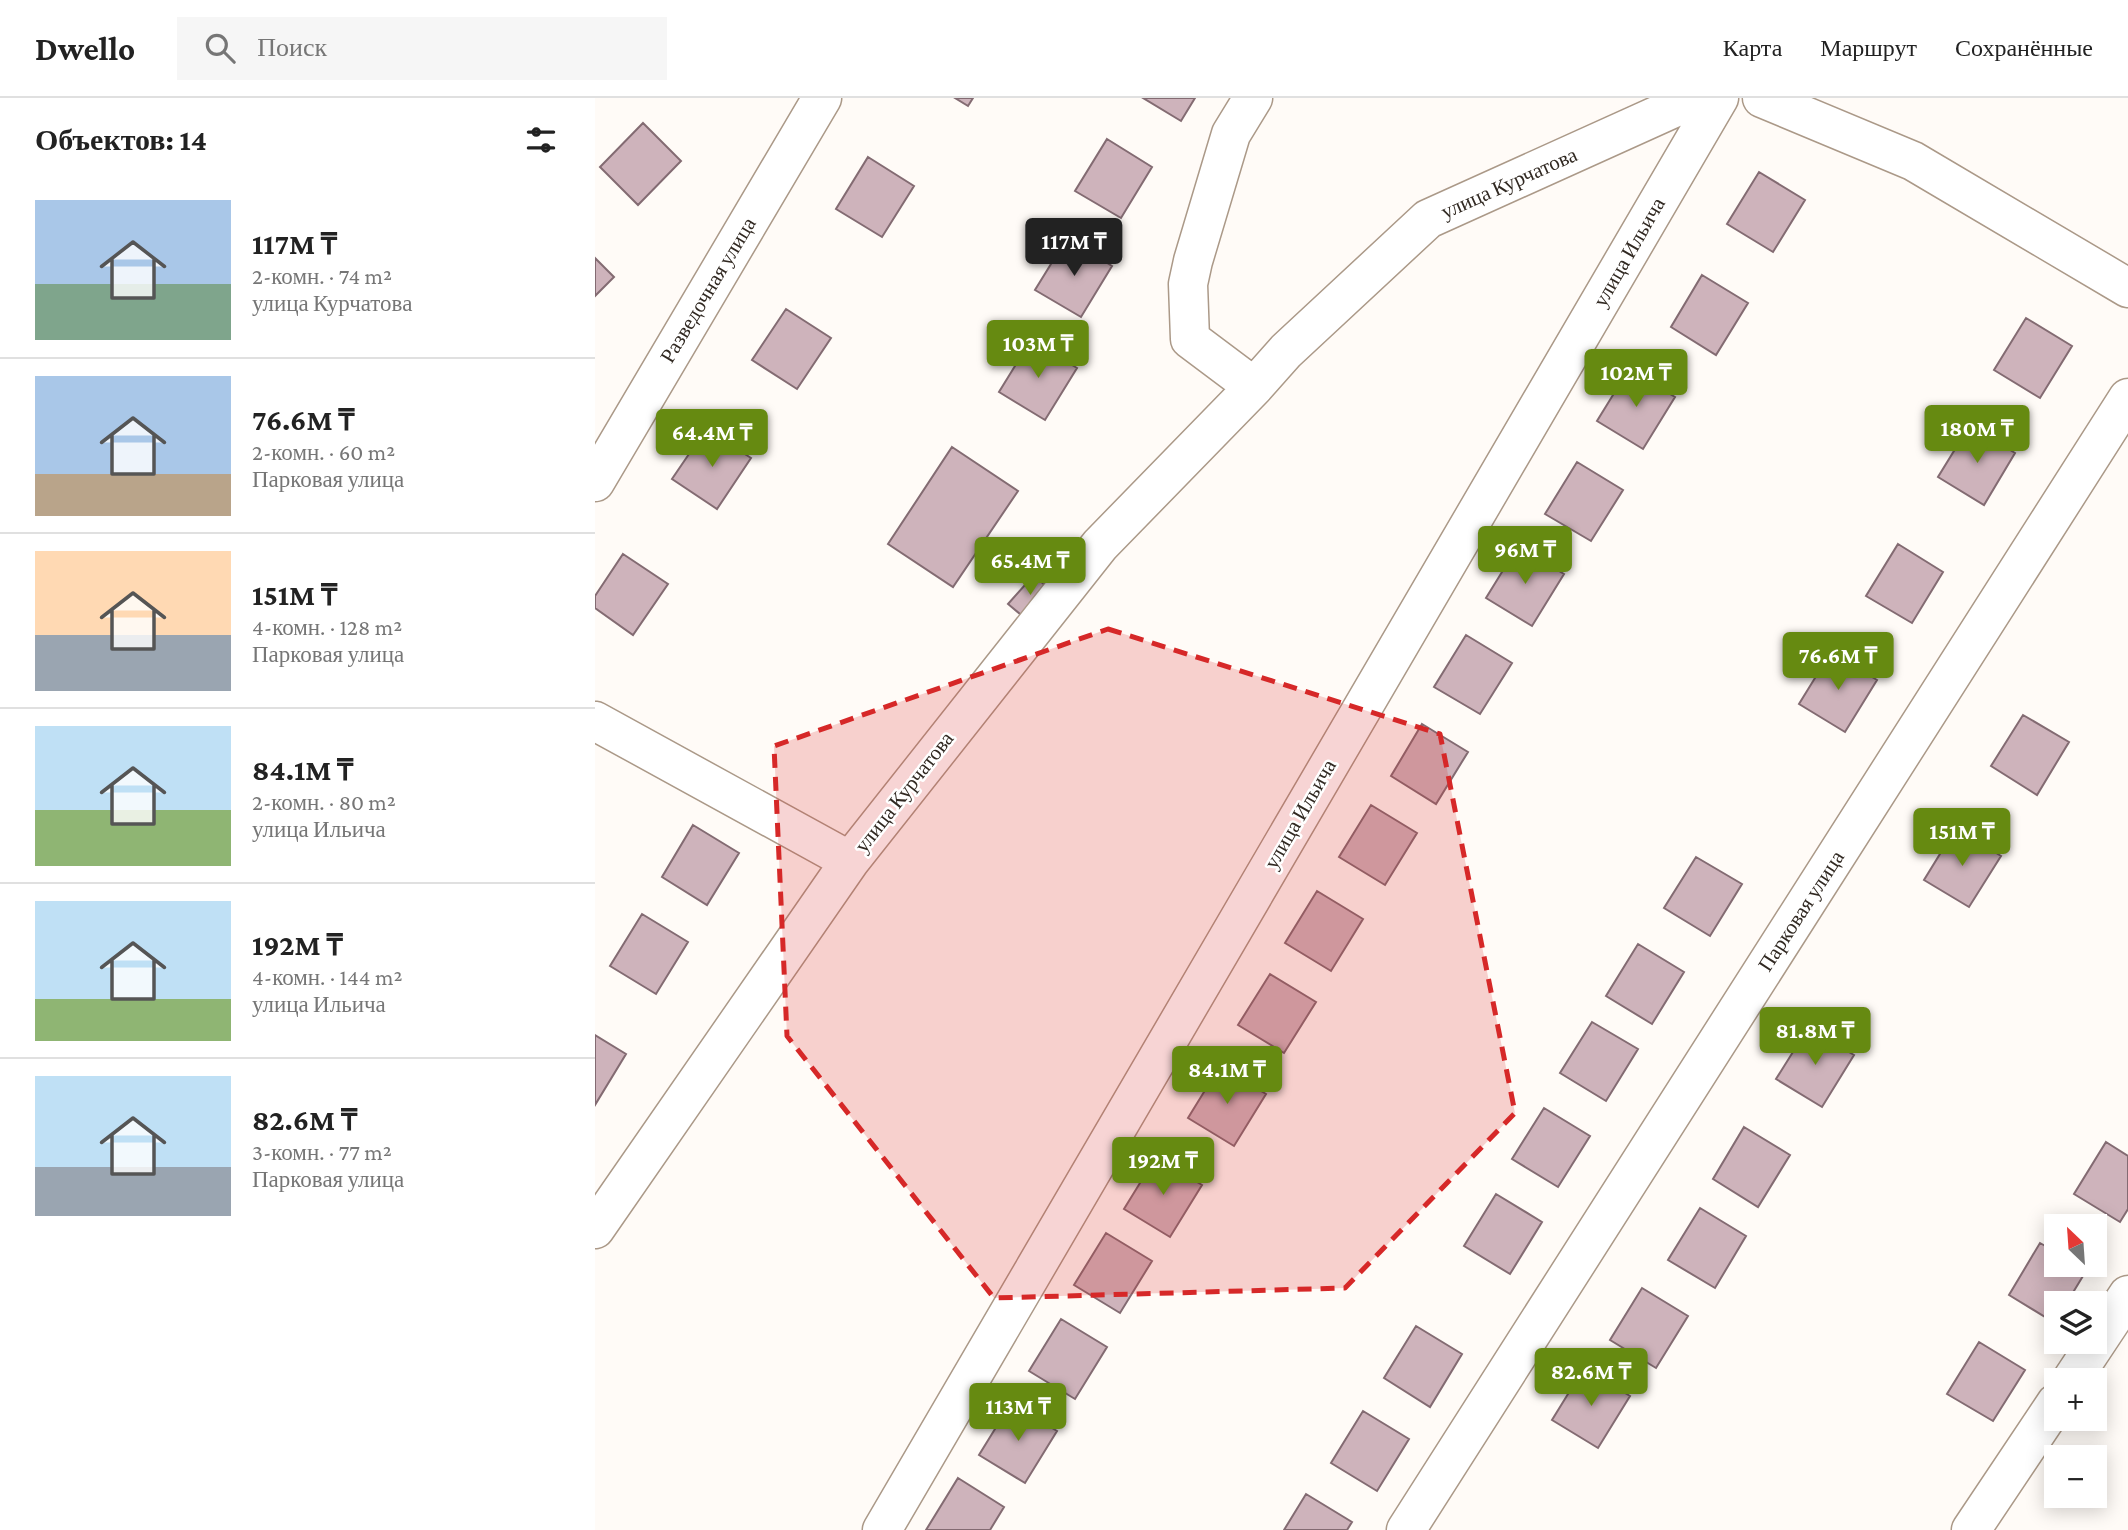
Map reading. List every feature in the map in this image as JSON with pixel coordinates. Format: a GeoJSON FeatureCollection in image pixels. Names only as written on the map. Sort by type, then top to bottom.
{"type":"FeatureCollection","features":[{"type":"Feature","properties":{"kind":"street","name":"Разведочная улица"},"geometry":{"type":"LineString","coordinates":[[595,482],[822,98]]}},
{"type":"Feature","properties":{"kind":"street"},"geometry":{"type":"LineString","coordinates":[[1253,98],[1231,134],[1188,284],[1190,339],[1254,387]]}},
{"type":"Feature","properties":{"kind":"street","name":"улица Курчатова"},"geometry":{"type":"LineString","coordinates":[[595,1229],[850,861],[1100,545],[1286,351],[1428,219],[1696,98]]}},
{"type":"Feature","properties":{"kind":"street","name":"улица Ильича"},"geometry":{"type":"LineString","coordinates":[[882,1530],[1719,98]]}},
{"type":"Feature","properties":{"kind":"street"},"geometry":{"type":"LineString","coordinates":[[1762,98],[1913,161],[2128,288]]}},
{"type":"Feature","properties":{"kind":"street","name":"Парковая улица"},"geometry":{"type":"LineString","coordinates":[[1406,1530],[2128,398]]}},
{"type":"Feature","properties":{"kind":"street"},"geometry":{"type":"LineString","coordinates":[[595,721],[850,861]]}},
{"type":"Feature","properties":{"kind":"street"},"geometry":{"type":"LineString","coordinates":[[2080,1368],[2128,1295]]}},
{"type":"Feature","properties":{"kind":"street"},"geometry":{"type":"LineString","coordinates":[[1971,1530],[2044,1421]]}},
{"type":"Feature","properties":{"kind":"highlighted area"},"geometry":{"type":"Polygon","coordinates":[[[1108,629],[1440,734],[1515,1113],[1345,1288],[994,1298],[787,1036],[774,746],[1108,629]]]}},
{"type":"Feature","properties":{"kind":"building"},"geometry":{"type":"Polygon","coordinates":[[[955,98],[973,98],[968,106],[955,98]]]}},
{"type":"Feature","properties":{"kind":"building"},"geometry":{"type":"Polygon","coordinates":[[[1143,98],[1195,98],[1181,121],[1143,98]]]}},
{"type":"Feature","properties":{"kind":"building"},"geometry":{"type":"Polygon","coordinates":[[[643,123],[681,161],[638,205],[600,167],[643,123]]]}},
{"type":"Feature","properties":{"kind":"building"},"geometry":{"type":"Polygon","coordinates":[[[1107,139],[1152,167],[1121,218],[1075,191],[1107,139]]]}},
{"type":"Feature","properties":{"kind":"building"},"geometry":{"type":"Polygon","coordinates":[[[868,157],[914,186],[882,237],[836,209],[868,157]]]}},
{"type":"Feature","properties":{"kind":"building"},"geometry":{"type":"Polygon","coordinates":[[[1759,172],[1805,200],[1773,252],[1727,224],[1759,172]]]}},
{"type":"Feature","properties":{"kind":"building"},"geometry":{"type":"Polygon","coordinates":[[[1067,238],[1112,266],[1081,317],[1035,290],[1067,238]]]}},
{"type":"Feature","properties":{"kind":"building"},"geometry":{"type":"Polygon","coordinates":[[[595,258],[614,277],[595,296],[595,258]]]}},
{"type":"Feature","properties":{"kind":"building"},"geometry":{"type":"Polygon","coordinates":[[[1702,275],[1748,303],[1716,355],[1671,327],[1702,275]]]}},
{"type":"Feature","properties":{"kind":"building"},"geometry":{"type":"Polygon","coordinates":[[[786,309],[831,338],[797,389],[752,360],[786,309]]]}},
{"type":"Feature","properties":{"kind":"building"},"geometry":{"type":"Polygon","coordinates":[[[2026,318],[2072,346],[2040,398],[1994,370],[2026,318]]]}},
{"type":"Feature","properties":{"kind":"building"},"geometry":{"type":"Polygon","coordinates":[[[1031,340],[1077,368],[1045,420],[999,392],[1031,340]]]}},
{"type":"Feature","properties":{"kind":"building"},"geometry":{"type":"Polygon","coordinates":[[[1629,369],[1675,397],[1643,449],[1597,421],[1629,369]]]}},
{"type":"Feature","properties":{"kind":"building"},"geometry":{"type":"Polygon","coordinates":[[[1970,425],[2015,453],[1984,505],[1938,477],[1970,425]]]}},
{"type":"Feature","properties":{"kind":"building"},"geometry":{"type":"Polygon","coordinates":[[[706,429],[751,458],[717,509],[672,479],[706,429]]]}},
{"type":"Feature","properties":{"kind":"building"},"geometry":{"type":"Polygon","coordinates":[[[952,447],[1018,491],[953,587],[888,544],[952,447]]]}},
{"type":"Feature","properties":{"kind":"building"},"geometry":{"type":"Polygon","coordinates":[[[1577,462],[1623,490],[1591,541],[1545,514],[1577,462]]]}},
{"type":"Feature","properties":{"kind":"building"},"geometry":{"type":"Polygon","coordinates":[[[1898,544],[1943,572],[1912,623],[1866,596],[1898,544]]]}},
{"type":"Feature","properties":{"kind":"building"},"geometry":{"type":"Polygon","coordinates":[[[1518,546],[1564,574],[1532,626],[1486,598],[1518,546]]]}},
{"type":"Feature","properties":{"kind":"building"},"geometry":{"type":"Polygon","coordinates":[[[623,554],[668,584],[633,635],[595,608],[595,596],[623,554]]]}},
{"type":"Feature","properties":{"kind":"building"},"geometry":{"type":"Polygon","coordinates":[[[1034,575],[1051,591],[1026,619],[1008,604],[1034,575]]]}},
{"type":"Feature","properties":{"kind":"building"},"geometry":{"type":"Polygon","coordinates":[[[1466,635],[1512,663],[1480,714],[1434,687],[1466,635]]]}},
{"type":"Feature","properties":{"kind":"building"},"geometry":{"type":"Polygon","coordinates":[[[1831,652],[1877,680],[1845,732],[1799,704],[1831,652]]]}},
{"type":"Feature","properties":{"kind":"building"},"geometry":{"type":"Polygon","coordinates":[[[2023,715],[2069,742],[2037,795],[1991,766],[2023,715]]]}},
{"type":"Feature","properties":{"kind":"building"},"geometry":{"type":"Polygon","coordinates":[[[1422,724],[1468,752],[1436,804],[1391,776],[1422,724]]]}},
{"type":"Feature","properties":{"kind":"building"},"geometry":{"type":"Polygon","coordinates":[[[1371,805],[1417,833],[1385,885],[1339,857],[1371,805]]]}},
{"type":"Feature","properties":{"kind":"building"},"geometry":{"type":"Polygon","coordinates":[[[693,825],[739,853],[707,905],[662,877],[693,825]]]}},
{"type":"Feature","properties":{"kind":"building"},"geometry":{"type":"Polygon","coordinates":[[[1956,828],[2001,856],[1969,907],[1924,880],[1956,828]]]}},
{"type":"Feature","properties":{"kind":"building"},"geometry":{"type":"Polygon","coordinates":[[[1696,857],[1742,884],[1710,936],[1664,908],[1696,857]]]}},
{"type":"Feature","properties":{"kind":"building"},"geometry":{"type":"Polygon","coordinates":[[[1317,891],[1363,919],[1331,971],[1285,943],[1317,891]]]}},
{"type":"Feature","properties":{"kind":"building"},"geometry":{"type":"Polygon","coordinates":[[[642,914],[688,942],[656,994],[610,966],[642,914]]]}},
{"type":"Feature","properties":{"kind":"building"},"geometry":{"type":"Polygon","coordinates":[[[1638,944],[1684,972],[1652,1024],[1606,996],[1638,944]]]}},
{"type":"Feature","properties":{"kind":"building"},"geometry":{"type":"Polygon","coordinates":[[[1270,974],[1316,1002],[1284,1053],[1238,1025],[1270,974]]]}},
{"type":"Feature","properties":{"kind":"building"},"geometry":{"type":"Polygon","coordinates":[[[1592,1022],[1638,1049],[1606,1101],[1560,1073],[1592,1022]]]}},
{"type":"Feature","properties":{"kind":"building"},"geometry":{"type":"Polygon","coordinates":[[[1808,1028],[1854,1055],[1822,1107],[1776,1079],[1808,1028]]]}},
{"type":"Feature","properties":{"kind":"building"},"geometry":{"type":"Polygon","coordinates":[[[595,1035],[626,1054],[595,1105],[595,1035]]]}},
{"type":"Feature","properties":{"kind":"building"},"geometry":{"type":"Polygon","coordinates":[[[1220,1066],[1266,1094],[1234,1146],[1188,1118],[1220,1066]]]}},
{"type":"Feature","properties":{"kind":"building"},"geometry":{"type":"Polygon","coordinates":[[[1544,1108],[1590,1136],[1558,1187],[1512,1159],[1544,1108]]]}},
{"type":"Feature","properties":{"kind":"building"},"geometry":{"type":"Polygon","coordinates":[[[1744,1127],[1790,1155],[1758,1207],[1713,1179],[1744,1127]]]}},
{"type":"Feature","properties":{"kind":"building"},"geometry":{"type":"Polygon","coordinates":[[[2106,1142],[2128,1156],[2128,1209],[2120,1222],[2074,1194],[2106,1142]]]}},
{"type":"Feature","properties":{"kind":"building"},"geometry":{"type":"Polygon","coordinates":[[[1156,1157],[1202,1185],[1170,1237],[1124,1209],[1156,1157]]]}},
{"type":"Feature","properties":{"kind":"building"},"geometry":{"type":"Polygon","coordinates":[[[1496,1194],[1542,1222],[1510,1274],[1464,1246],[1496,1194]]]}},
{"type":"Feature","properties":{"kind":"building"},"geometry":{"type":"Polygon","coordinates":[[[1700,1208],[1746,1236],[1715,1288],[1668,1260],[1700,1208]]]}},
{"type":"Feature","properties":{"kind":"building"},"geometry":{"type":"Polygon","coordinates":[[[1106,1233],[1152,1261],[1120,1313],[1074,1285],[1106,1233]]]}},
{"type":"Feature","properties":{"kind":"building"},"geometry":{"type":"Polygon","coordinates":[[[2040,1243],[2044,1245],[2044,1278],[2082,1278],[2074,1291],[2044,1291],[2044,1316],[2009,1295],[2040,1243]]]}},
{"type":"Feature","properties":{"kind":"building"},"geometry":{"type":"Polygon","coordinates":[[[1642,1288],[1688,1316],[1656,1368],[1610,1340],[1642,1288]]]}},
{"type":"Feature","properties":{"kind":"building"},"geometry":{"type":"Polygon","coordinates":[[[1061,1319],[1107,1347],[1075,1399],[1029,1371],[1061,1319]]]}},
{"type":"Feature","properties":{"kind":"building"},"geometry":{"type":"Polygon","coordinates":[[[1416,1326],[1462,1354],[1430,1407],[1384,1378],[1416,1326]]]}},
{"type":"Feature","properties":{"kind":"building"},"geometry":{"type":"Polygon","coordinates":[[[1979,1342],[2025,1370],[1993,1421],[1947,1394],[1979,1342]]]}},
{"type":"Feature","properties":{"kind":"building"},"geometry":{"type":"Polygon","coordinates":[[[1584,1368],[1630,1396],[1598,1448],[1552,1420],[1584,1368]]]}},
{"type":"Feature","properties":{"kind":"building"},"geometry":{"type":"Polygon","coordinates":[[[1011,1403],[1057,1431],[1025,1483],[979,1455],[1011,1403]]]}},
{"type":"Feature","properties":{"kind":"building"},"geometry":{"type":"Polygon","coordinates":[[[1363,1411],[1409,1439],[1377,1491],[1331,1463],[1363,1411]]]}},
{"type":"Feature","properties":{"kind":"building"},"geometry":{"type":"Polygon","coordinates":[[[958,1478],[1004,1507],[990,1530],[926,1530],[958,1478]]]}},
{"type":"Feature","properties":{"kind":"building"},"geometry":{"type":"Polygon","coordinates":[[[1306,1494],[1352,1522],[1347,1530],[1284,1530],[1306,1494]]]}}]}
